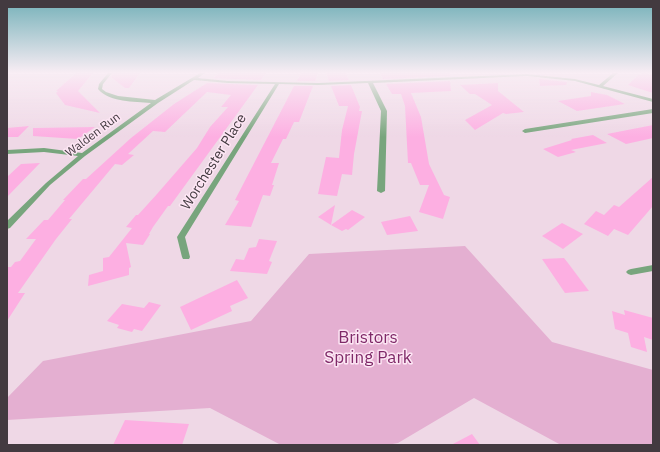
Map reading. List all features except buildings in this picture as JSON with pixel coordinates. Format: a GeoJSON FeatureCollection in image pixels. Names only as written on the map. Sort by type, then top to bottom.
{"type":"FeatureCollection","features":[{"type":"Feature","properties":{"kind":"street"},"geometry":{"type":"LineString","coordinates":[[105,94],[111,97],[156,102]]}},
{"type":"Feature","properties":{"kind":"street","name":"Walden Run"},"geometry":{"type":"LineString","coordinates":[[7,226],[48,184],[83,155],[169,94]]}},
{"type":"Feature","properties":{"kind":"street","name":"Worchester Place"},"geometry":{"type":"LineString","coordinates":[[186,257],[181,238],[271,94]]}},
{"type":"Feature","properties":{"kind":"street"},"geometry":{"type":"LineString","coordinates":[[376,94],[384,111],[381,191]]}},
{"type":"Feature","properties":{"kind":"street"},"geometry":{"type":"LineString","coordinates":[[629,94],[653,101]]}},
{"type":"Feature","properties":{"kind":"street"},"geometry":{"type":"LineString","coordinates":[[525,131],[653,111]]}},
{"type":"Feature","properties":{"kind":"street"},"geometry":{"type":"LineString","coordinates":[[7,152],[44,150],[83,155]]}},
{"type":"Feature","properties":{"kind":"street"},"geometry":{"type":"LineString","coordinates":[[630,272],[653,268]]}},
{"type":"Feature","properties":{"kind":"green space","name":"Bristors Spring Park"},"geometry":{"type":"Polygon","coordinates":[[[465,246],[552,342],[653,370],[653,445],[561,445],[474,398],[398,443],[387,445],[281,445],[210,408],[7,420],[7,398],[43,361],[251,321],[309,254],[465,246]]]}}]}
